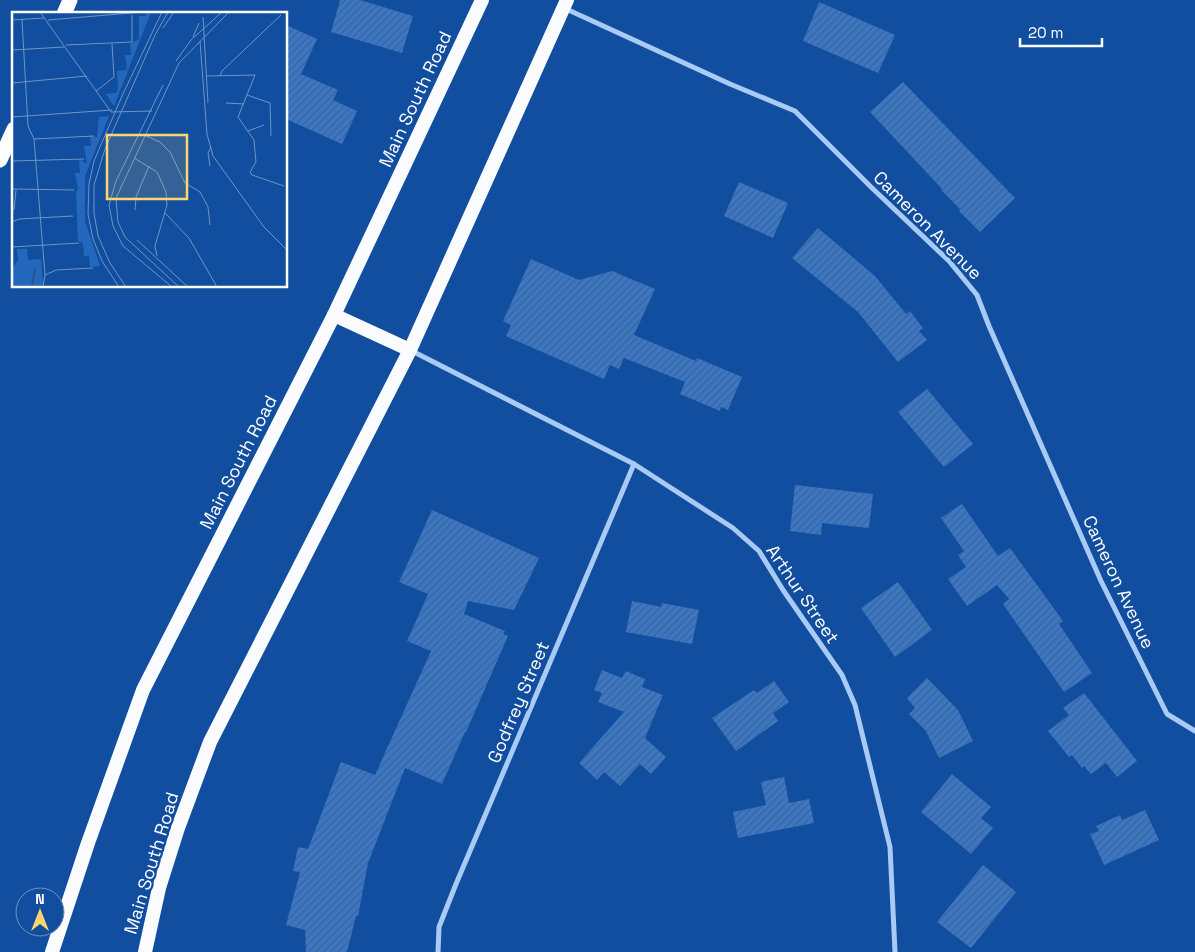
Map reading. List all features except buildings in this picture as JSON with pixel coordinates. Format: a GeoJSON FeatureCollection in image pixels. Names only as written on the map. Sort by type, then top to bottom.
{"type":"FeatureCollection","features":[{"type":"Feature","properties":{"kind":"highway"},"geometry":{"type":"LineString","coordinates":[[65,12],[70,0]]}},
{"type":"Feature","properties":{"kind":"highway","name":"Main South Road"},"geometry":{"type":"LineString","coordinates":[[52,952],[79,869],[143,690],[334,316],[482,0]]}},
{"type":"Feature","properties":{"kind":"highway","name":"Main South Road"},"geometry":{"type":"LineString","coordinates":[[145,952],[165,871],[178,828],[210,742],[410,350],[566,4]]}},
{"type":"Feature","properties":{"kind":"highway"},"geometry":{"type":"LineString","coordinates":[[0,160],[12,133]]}},
{"type":"Feature","properties":{"kind":"highway"},"geometry":{"type":"LineString","coordinates":[[334,316],[410,350]]}},
{"type":"Feature","properties":{"kind":"street","name":"Cameron Avenue"},"geometry":{"type":"LineString","coordinates":[[566,4],[730,84],[795,111],[949,261],[977,296],[1101,581],[1167,714],[1195,731]]}},
{"type":"Feature","properties":{"kind":"street","name":"Arthur Street"},"geometry":{"type":"LineString","coordinates":[[410,350],[634,464],[733,528],[759,551],[783,590],[842,676],[855,706],[890,847],[895,952]]}},
{"type":"Feature","properties":{"kind":"street","name":"Godfrey Street"},"geometry":{"type":"LineString","coordinates":[[438,952],[439,927],[456,884],[634,464]]}}]}
